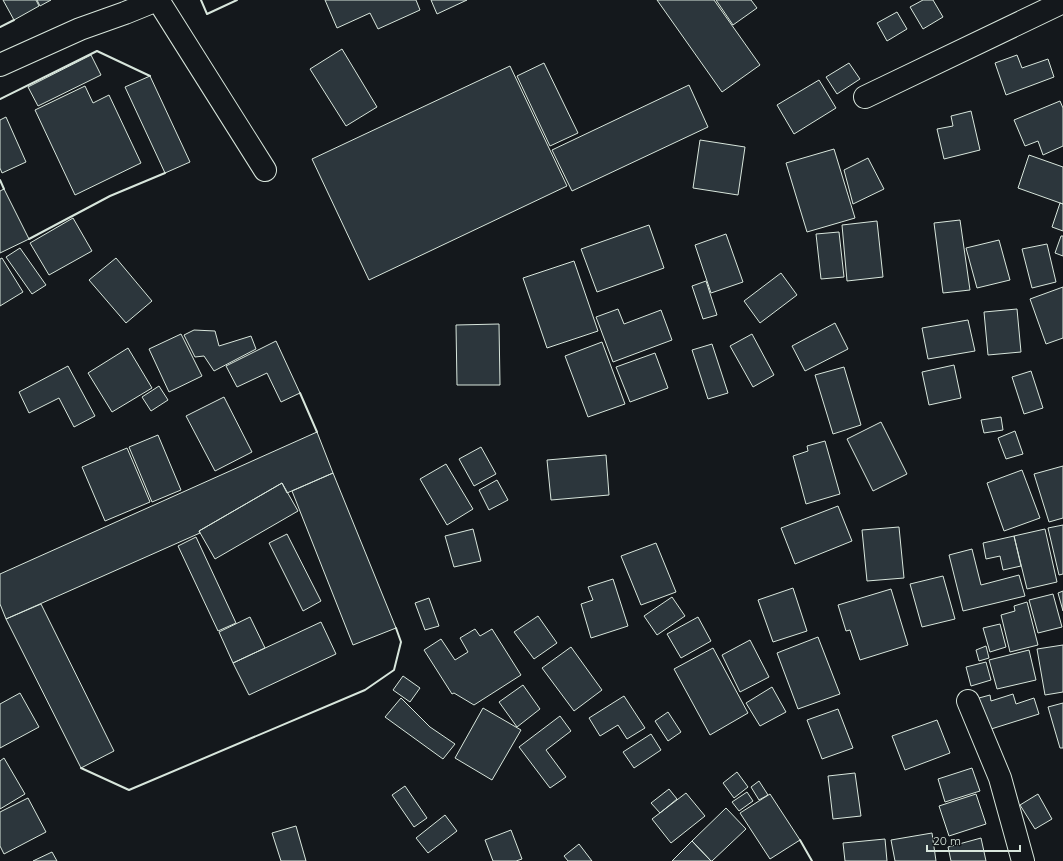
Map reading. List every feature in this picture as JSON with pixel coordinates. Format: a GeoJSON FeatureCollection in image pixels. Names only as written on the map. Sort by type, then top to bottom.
{"type":"FeatureCollection","features":[{"type":"Feature","properties":{"kind":"street"},"geometry":{"type":"LineString","coordinates":[[0,65],[80,29],[157,0],[265,170]]}},
{"type":"Feature","properties":{"kind":"street"},"geometry":{"type":"LineString","coordinates":[[865,97],[1063,2]]}},
{"type":"Feature","properties":{"kind":"street"},"geometry":{"type":"LineString","coordinates":[[968,701],[1000,778],[1023,861]]}},
{"type":"Feature","properties":{"kind":"building"},"geometry":{"type":"Polygon","coordinates":[[[3,0],[36,0],[39,6],[14,20],[3,0]]]}},
{"type":"Feature","properties":{"kind":"building"},"geometry":{"type":"Polygon","coordinates":[[[37,0],[51,0],[40,6],[37,0]]]}},
{"type":"Feature","properties":{"kind":"building"},"geometry":{"type":"Polygon","coordinates":[[[325,0],[416,0],[420,10],[378,29],[370,13],[337,28],[325,0]]]}},
{"type":"Feature","properties":{"kind":"building"},"geometry":{"type":"Polygon","coordinates":[[[431,0],[467,0],[437,14],[431,0]]]}},
{"type":"Feature","properties":{"kind":"building"},"geometry":{"type":"Polygon","coordinates":[[[657,0],[714,0],[760,65],[722,92],[657,0]]]}},
{"type":"Feature","properties":{"kind":"building"},"geometry":{"type":"Polygon","coordinates":[[[716,0],[751,0],[757,8],[733,25],[716,0]]]}},
{"type":"Feature","properties":{"kind":"building"},"geometry":{"type":"Polygon","coordinates":[[[923,0],[933,0],[943,17],[923,29],[910,7],[923,0]]]}},
{"type":"Feature","properties":{"kind":"building"},"geometry":{"type":"Polygon","coordinates":[[[897,12],[907,29],[887,41],[877,23],[897,12]]]}},
{"type":"Feature","properties":{"kind":"building"},"geometry":{"type":"Polygon","coordinates":[[[342,49],[377,107],[346,126],[310,69],[342,49]]]}},
{"type":"Feature","properties":{"kind":"building"},"geometry":{"type":"Polygon","coordinates":[[[91,55],[101,75],[38,106],[28,87],[91,55]]]}},
{"type":"Feature","properties":{"kind":"building"},"geometry":{"type":"Polygon","coordinates":[[[1017,55],[1022,68],[1048,59],[1054,77],[1006,95],[995,63],[1017,55]]]}},
{"type":"Feature","properties":{"kind":"building"},"geometry":{"type":"Polygon","coordinates":[[[544,63],[578,133],[550,146],[517,76],[544,63]]]}},
{"type":"Feature","properties":{"kind":"building"},"geometry":{"type":"Polygon","coordinates":[[[849,63],[860,79],[837,94],[826,77],[849,63]]]}},
{"type":"Feature","properties":{"kind":"building"},"geometry":{"type":"Polygon","coordinates":[[[510,66],[567,186],[369,280],[312,159],[510,66]]]}},
{"type":"Feature","properties":{"kind":"building"},"geometry":{"type":"Polygon","coordinates":[[[150,76],[190,162],[165,173],[125,87],[150,76]]]}},
{"type":"Feature","properties":{"kind":"building"},"geometry":{"type":"Polygon","coordinates":[[[819,80],[836,108],[794,134],[777,105],[819,80]]]}},
{"type":"Feature","properties":{"kind":"building"},"geometry":{"type":"Polygon","coordinates":[[[689,85],[708,127],[572,191],[552,150],[689,85]]]}},
{"type":"Feature","properties":{"kind":"building"},"geometry":{"type":"Polygon","coordinates":[[[85,86],[93,103],[109,95],[141,163],[75,195],[35,110],[85,86]]]}},
{"type":"Feature","properties":{"kind":"building"},"geometry":{"type":"Polygon","coordinates":[[[1060,101],[1063,108],[1063,146],[1043,155],[1038,141],[1025,146],[1014,120],[1060,101]]]}},
{"type":"Feature","properties":{"kind":"building"},"geometry":{"type":"Polygon","coordinates":[[[971,111],[980,150],[944,159],[937,129],[953,126],[951,116],[971,111]]]}},
{"type":"Feature","properties":{"kind":"building"},"geometry":{"type":"Polygon","coordinates":[[[6,117],[26,162],[2,173],[0,168],[0,120],[6,117]]]}},
{"type":"Feature","properties":{"kind":"building"},"geometry":{"type":"Polygon","coordinates":[[[700,140],[745,147],[738,195],[693,188],[700,140]]]}},
{"type":"Feature","properties":{"kind":"building"},"geometry":{"type":"Polygon","coordinates":[[[834,149],[855,218],[807,232],[786,163],[834,149]]]}},
{"type":"Feature","properties":{"kind":"building"},"geometry":{"type":"Polygon","coordinates":[[[1029,155],[1063,167],[1063,204],[1018,188],[1029,155]]]}},
{"type":"Feature","properties":{"kind":"building"},"geometry":{"type":"Polygon","coordinates":[[[868,158],[884,189],[853,204],[844,170],[868,158]]]}},
{"type":"Feature","properties":{"kind":"building"},"geometry":{"type":"Polygon","coordinates":[[[4,189],[29,239],[0,253],[0,191],[4,189]]]}},
{"type":"Feature","properties":{"kind":"building"},"geometry":{"type":"Polygon","coordinates":[[[1060,203],[1063,204],[1063,231],[1052,227],[1060,203]]]}},
{"type":"Feature","properties":{"kind":"building"},"geometry":{"type":"Polygon","coordinates":[[[73,218],[92,251],[49,275],[30,243],[73,218]]]}},
{"type":"Feature","properties":{"kind":"building"},"geometry":{"type":"Polygon","coordinates":[[[960,220],[970,290],[943,293],[934,223],[960,220]]]}},
{"type":"Feature","properties":{"kind":"building"},"geometry":{"type":"Polygon","coordinates":[[[877,221],[883,277],[847,281],[842,225],[877,221]]]}},
{"type":"Feature","properties":{"kind":"building"},"geometry":{"type":"Polygon","coordinates":[[[649,225],[664,268],[597,292],[581,249],[649,225]]]}},
{"type":"Feature","properties":{"kind":"building"},"geometry":{"type":"Polygon","coordinates":[[[839,232],[844,277],[821,279],[816,234],[839,232]]]}},
{"type":"Feature","properties":{"kind":"building"},"geometry":{"type":"Polygon","coordinates":[[[726,234],[743,282],[711,293],[695,245],[726,234]]]}},
{"type":"Feature","properties":{"kind":"building"},"geometry":{"type":"Polygon","coordinates":[[[1061,236],[1063,236],[1063,256],[1055,253],[1061,236]]]}},
{"type":"Feature","properties":{"kind":"building"},"geometry":{"type":"Polygon","coordinates":[[[999,240],[1010,280],[977,288],[966,248],[999,240]]]}},
{"type":"Feature","properties":{"kind":"building"},"geometry":{"type":"Polygon","coordinates":[[[1047,244],[1056,282],[1032,288],[1022,249],[1047,244]]]}},
{"type":"Feature","properties":{"kind":"building"},"geometry":{"type":"Polygon","coordinates":[[[20,248],[46,285],[32,294],[6,257],[20,248]]]}},
{"type":"Feature","properties":{"kind":"building"},"geometry":{"type":"Polygon","coordinates":[[[2,258],[23,292],[0,306],[0,259],[2,258]]]}},
{"type":"Feature","properties":{"kind":"building"},"geometry":{"type":"Polygon","coordinates":[[[116,258],[152,301],[126,323],[89,280],[116,258]]]}},
{"type":"Feature","properties":{"kind":"building"},"geometry":{"type":"Polygon","coordinates":[[[574,261],[598,331],[547,348],[523,278],[574,261]]]}},
{"type":"Feature","properties":{"kind":"building"},"geometry":{"type":"Polygon","coordinates":[[[781,273],[797,295],[760,323],[744,301],[781,273]]]}},
{"type":"Feature","properties":{"kind":"building"},"geometry":{"type":"Polygon","coordinates":[[[706,281],[717,315],[703,319],[692,286],[706,281]]]}},
{"type":"Feature","properties":{"kind":"building"},"geometry":{"type":"Polygon","coordinates":[[[1063,287],[1063,338],[1046,344],[1030,299],[1063,287]]]}},
{"type":"Feature","properties":{"kind":"building"},"geometry":{"type":"Polygon","coordinates":[[[618,309],[624,324],[661,310],[672,340],[613,362],[596,317],[618,309]]]}},
{"type":"Feature","properties":{"kind":"building"},"geometry":{"type":"Polygon","coordinates":[[[1017,309],[1021,352],[988,355],[984,312],[1017,309]]]}},
{"type":"Feature","properties":{"kind":"building"},"geometry":{"type":"Polygon","coordinates":[[[968,320],[975,351],[928,359],[922,328],[968,320]]]}},
{"type":"Feature","properties":{"kind":"building"},"geometry":{"type":"Polygon","coordinates":[[[835,323],[848,349],[805,371],[792,346],[835,323]]]}},
{"type":"Feature","properties":{"kind":"building"},"geometry":{"type":"Polygon","coordinates":[[[499,324],[500,385],[457,385],[456,325],[499,324]]]}},
{"type":"Feature","properties":{"kind":"building"},"geometry":{"type":"Polygon","coordinates":[[[194,330],[215,331],[219,346],[251,336],[256,349],[214,371],[204,356],[195,357],[184,335],[194,330]]]}},
{"type":"Feature","properties":{"kind":"building"},"geometry":{"type":"Polygon","coordinates":[[[181,334],[202,376],[169,392],[149,349],[181,334]]]}},
{"type":"Feature","properties":{"kind":"building"},"geometry":{"type":"Polygon","coordinates":[[[752,334],[774,375],[753,387],[730,346],[752,334]]]}},
{"type":"Feature","properties":{"kind":"building"},"geometry":{"type":"Polygon","coordinates":[[[276,341],[300,393],[281,402],[267,373],[237,387],[226,366],[276,341]]]}},
{"type":"Feature","properties":{"kind":"building"},"geometry":{"type":"Polygon","coordinates":[[[602,342],[625,404],[588,417],[565,356],[602,342]]]}},
{"type":"Feature","properties":{"kind":"building"},"geometry":{"type":"Polygon","coordinates":[[[712,344],[728,393],[708,399],[692,350],[712,344]]]}},
{"type":"Feature","properties":{"kind":"building"},"geometry":{"type":"Polygon","coordinates":[[[128,348],[152,388],[112,412],[88,373],[128,348]]]}},
{"type":"Feature","properties":{"kind":"building"},"geometry":{"type":"Polygon","coordinates":[[[655,353],[668,388],[630,402],[616,367],[655,353]]]}},
{"type":"Feature","properties":{"kind":"building"},"geometry":{"type":"Polygon","coordinates":[[[954,365],[961,398],[929,405],[922,372],[954,365]]]}},
{"type":"Feature","properties":{"kind":"building"},"geometry":{"type":"Polygon","coordinates":[[[68,366],[95,416],[74,427],[59,398],[29,413],[19,392],[68,366]]]}},
{"type":"Feature","properties":{"kind":"building"},"geometry":{"type":"Polygon","coordinates":[[[844,367],[861,425],[833,434],[815,375],[844,367]]]}},
{"type":"Feature","properties":{"kind":"building"},"geometry":{"type":"Polygon","coordinates":[[[1031,371],[1043,408],[1024,414],[1012,377],[1031,371]]]}},
{"type":"Feature","properties":{"kind":"building"},"geometry":{"type":"Polygon","coordinates":[[[159,386],[168,400],[151,411],[142,397],[159,386]]]}},
{"type":"Feature","properties":{"kind":"building"},"geometry":{"type":"Polygon","coordinates":[[[224,397],[252,452],[215,471],[186,416],[224,397]]]}},
{"type":"Feature","properties":{"kind":"building"},"geometry":{"type":"Polygon","coordinates":[[[1001,417],[1003,430],[984,433],[981,420],[1001,417]]]}},
{"type":"Feature","properties":{"kind":"building"},"geometry":{"type":"Polygon","coordinates":[[[881,422],[907,474],[873,491],[847,439],[881,422]]]}},
{"type":"Feature","properties":{"kind":"building"},"geometry":{"type":"Polygon","coordinates":[[[1015,431],[1023,454],[1006,459],[998,438],[1015,431]]]}},
{"type":"Feature","properties":{"kind":"building"},"geometry":{"type":"Polygon","coordinates":[[[317,432],[333,473],[287,493],[282,483],[199,531],[200,533],[6,619],[0,604],[0,574],[317,432]]]}},
{"type":"Feature","properties":{"kind":"building"},"geometry":{"type":"Polygon","coordinates":[[[158,435],[181,490],[152,502],[129,447],[158,435]]]}},
{"type":"Feature","properties":{"kind":"building"},"geometry":{"type":"Polygon","coordinates":[[[825,441],[840,494],[806,504],[793,456],[808,451],[807,446],[825,441]]]}},
{"type":"Feature","properties":{"kind":"building"},"geometry":{"type":"Polygon","coordinates":[[[481,447],[496,474],[474,486],[459,459],[481,447]]]}},
{"type":"Feature","properties":{"kind":"building"},"geometry":{"type":"Polygon","coordinates":[[[127,448],[150,502],[105,521],[82,467],[127,448]]]}},
{"type":"Feature","properties":{"kind":"building"},"geometry":{"type":"Polygon","coordinates":[[[606,455],[609,495],[551,500],[547,460],[606,455]]]}},
{"type":"Feature","properties":{"kind":"building"},"geometry":{"type":"Polygon","coordinates":[[[446,464],[473,509],[447,525],[420,479],[446,464]]]}},
{"type":"Feature","properties":{"kind":"building"},"geometry":{"type":"Polygon","coordinates":[[[1063,466],[1063,518],[1049,522],[1034,474],[1063,466]]]}},
{"type":"Feature","properties":{"kind":"building"},"geometry":{"type":"Polygon","coordinates":[[[1022,470],[1040,518],[1004,531],[987,483],[1022,470]]]}},
{"type":"Feature","properties":{"kind":"building"},"geometry":{"type":"Polygon","coordinates":[[[333,473],[396,628],[353,645],[292,491],[333,473]]]}},
{"type":"Feature","properties":{"kind":"building"},"geometry":{"type":"Polygon","coordinates":[[[497,480],[508,500],[489,510],[479,490],[497,480]]]}},
{"type":"Feature","properties":{"kind":"building"},"geometry":{"type":"Polygon","coordinates":[[[282,483],[298,511],[215,559],[199,531],[282,483]]]}},
{"type":"Feature","properties":{"kind":"building"},"geometry":{"type":"Polygon","coordinates":[[[838,506],[852,541],[795,564],[781,528],[838,506]]]}},
{"type":"Feature","properties":{"kind":"building"},"geometry":{"type":"Polygon","coordinates":[[[1063,525],[1063,574],[1059,575],[1048,528],[1063,525]]]}},
{"type":"Feature","properties":{"kind":"building"},"geometry":{"type":"Polygon","coordinates":[[[899,527],[904,578],[867,581],[862,530],[899,527]]]}},
{"type":"Feature","properties":{"kind":"building"},"geometry":{"type":"Polygon","coordinates":[[[473,529],[481,561],[454,567],[445,536],[473,529]]]}},
{"type":"Feature","properties":{"kind":"building"},"geometry":{"type":"Polygon","coordinates":[[[1045,529],[1057,582],[1027,589],[1014,536],[1045,529]]]}},
{"type":"Feature","properties":{"kind":"building"},"geometry":{"type":"Polygon","coordinates":[[[287,534],[321,601],[303,611],[269,543],[287,534]]]}},
{"type":"Feature","properties":{"kind":"building"},"geometry":{"type":"Polygon","coordinates":[[[1014,536],[1021,566],[1003,570],[1000,556],[986,559],[983,543],[1014,536]]]}},
{"type":"Feature","properties":{"kind":"building"},"geometry":{"type":"Polygon","coordinates":[[[196,537],[236,623],[218,631],[178,546],[196,537]]]}},
{"type":"Feature","properties":{"kind":"building"},"geometry":{"type":"Polygon","coordinates":[[[656,543],[676,592],[641,605],[621,556],[656,543]]]}},
{"type":"Feature","properties":{"kind":"building"},"geometry":{"type":"Polygon","coordinates":[[[972,549],[981,585],[1019,575],[1025,596],[963,611],[949,555],[972,549]]]}},
{"type":"Feature","properties":{"kind":"building"},"geometry":{"type":"Polygon","coordinates":[[[943,576],[955,619],[922,627],[910,584],[943,576]]]}},
{"type":"Feature","properties":{"kind":"building"},"geometry":{"type":"Polygon","coordinates":[[[613,579],[628,626],[591,638],[581,604],[593,600],[588,587],[613,579]]]}},
{"type":"Feature","properties":{"kind":"building"},"geometry":{"type":"Polygon","coordinates":[[[793,588],[807,631],[773,642],[758,600],[793,588]]]}},
{"type":"Feature","properties":{"kind":"building"},"geometry":{"type":"Polygon","coordinates":[[[891,589],[908,645],[860,660],[850,630],[846,631],[838,605],[891,589]]]}},
{"type":"Feature","properties":{"kind":"building"},"geometry":{"type":"Polygon","coordinates":[[[1063,591],[1063,611],[1058,593],[1063,591]]]}},
{"type":"Feature","properties":{"kind":"building"},"geometry":{"type":"Polygon","coordinates":[[[1053,594],[1062,627],[1038,633],[1029,600],[1053,594]]]}},
{"type":"Feature","properties":{"kind":"building"},"geometry":{"type":"Polygon","coordinates":[[[672,597],[685,616],[657,635],[644,616],[672,597]]]}},
{"type":"Feature","properties":{"kind":"building"},"geometry":{"type":"Polygon","coordinates":[[[429,598],[439,626],[425,630],[415,603],[429,598]]]}},
{"type":"Feature","properties":{"kind":"building"},"geometry":{"type":"Polygon","coordinates":[[[1027,602],[1038,645],[1010,652],[1001,615],[1015,611],[1014,606],[1027,602]]]}},
{"type":"Feature","properties":{"kind":"building"},"geometry":{"type":"Polygon","coordinates":[[[41,604],[114,751],[81,768],[6,619],[41,604]]]}},
{"type":"Feature","properties":{"kind":"building"},"geometry":{"type":"Polygon","coordinates":[[[538,616],[557,643],[534,659],[514,632],[538,616]]]}},
{"type":"Feature","properties":{"kind":"building"},"geometry":{"type":"Polygon","coordinates":[[[250,617],[265,648],[233,663],[219,632],[250,617]]]}},
{"type":"Feature","properties":{"kind":"building"},"geometry":{"type":"Polygon","coordinates":[[[698,617],[711,641],[681,658],[667,634],[698,617]]]}},
{"type":"Feature","properties":{"kind":"building"},"geometry":{"type":"Polygon","coordinates":[[[321,622],[336,654],[249,695],[233,663],[321,622]]]}},
{"type":"Feature","properties":{"kind":"building"},"geometry":{"type":"Polygon","coordinates":[[[1000,624],[1006,647],[990,652],[983,628],[1000,624]]]}},
{"type":"Feature","properties":{"kind":"building"},"geometry":{"type":"Polygon","coordinates":[[[475,629],[480,636],[492,629],[521,675],[474,705],[454,693],[452,694],[424,650],[441,639],[455,660],[468,652],[460,638],[475,629]]]}},
{"type":"Feature","properties":{"kind":"building"},"geometry":{"type":"Polygon","coordinates":[[[818,637],[840,694],[798,709],[777,653],[818,637]]]}},
{"type":"Feature","properties":{"kind":"building"},"geometry":{"type":"Polygon","coordinates":[[[750,640],[769,677],[740,692],[722,655],[750,640]]]}},
{"type":"Feature","properties":{"kind":"building"},"geometry":{"type":"Polygon","coordinates":[[[1063,645],[1063,692],[1045,695],[1037,649],[1063,645]]]}},
{"type":"Feature","properties":{"kind":"building"},"geometry":{"type":"Polygon","coordinates":[[[986,646],[989,658],[979,661],[976,650],[986,646]]]}},
{"type":"Feature","properties":{"kind":"building"},"geometry":{"type":"Polygon","coordinates":[[[571,647],[602,690],[574,711],[542,668],[571,647]]]}},
{"type":"Feature","properties":{"kind":"building"},"geometry":{"type":"Polygon","coordinates":[[[713,648],[748,713],[710,735],[674,669],[713,648]]]}},
{"type":"Feature","properties":{"kind":"building"},"geometry":{"type":"Polygon","coordinates":[[[1029,650],[1036,680],[997,689],[989,660],[1029,650]]]}},
{"type":"Feature","properties":{"kind":"building"},"geometry":{"type":"Polygon","coordinates":[[[986,662],[991,680],[971,686],[966,667],[986,662]]]}},
{"type":"Feature","properties":{"kind":"building"},"geometry":{"type":"Polygon","coordinates":[[[403,676],[420,688],[410,702],[393,690],[403,676]]]}},
{"type":"Feature","properties":{"kind":"building"},"geometry":{"type":"Polygon","coordinates":[[[523,685],[540,709],[517,727],[499,702],[523,685]]]}},
{"type":"Feature","properties":{"kind":"building"},"geometry":{"type":"Polygon","coordinates":[[[772,687],[786,712],[760,726],[746,703],[772,687]]]}},
{"type":"Feature","properties":{"kind":"building"},"geometry":{"type":"Polygon","coordinates":[[[20,693],[39,727],[0,748],[0,704],[20,693]]]}},
{"type":"Feature","properties":{"kind":"building"},"geometry":{"type":"Polygon","coordinates":[[[1013,694],[1016,704],[1034,698],[1039,714],[988,730],[979,698],[990,695],[991,701],[1013,694]]]}},
{"type":"Feature","properties":{"kind":"building"},"geometry":{"type":"Polygon","coordinates":[[[624,696],[645,728],[627,739],[618,725],[600,736],[589,718],[624,696]]]}},
{"type":"Feature","properties":{"kind":"building"},"geometry":{"type":"Polygon","coordinates":[[[401,698],[430,727],[455,744],[443,759],[385,717],[401,698]]]}},
{"type":"Feature","properties":{"kind":"building"},"geometry":{"type":"Polygon","coordinates":[[[1063,703],[1063,748],[1060,748],[1048,707],[1063,703]]]}},
{"type":"Feature","properties":{"kind":"building"},"geometry":{"type":"Polygon","coordinates":[[[483,708],[521,730],[492,780],[455,758],[483,708]]]}},
{"type":"Feature","properties":{"kind":"building"},"geometry":{"type":"Polygon","coordinates":[[[838,709],[853,748],[822,759],[807,720],[838,709]]]}},
{"type":"Feature","properties":{"kind":"building"},"geometry":{"type":"Polygon","coordinates":[[[668,712],[681,732],[668,741],[655,721],[668,712]]]}},
{"type":"Feature","properties":{"kind":"building"},"geometry":{"type":"Polygon","coordinates":[[[560,716],[571,731],[546,750],[566,777],[550,788],[519,747],[560,716]]]}},
{"type":"Feature","properties":{"kind":"building"},"geometry":{"type":"Polygon","coordinates":[[[937,720],[950,753],[905,770],[892,736],[937,720]]]}},
{"type":"Feature","properties":{"kind":"building"},"geometry":{"type":"Polygon","coordinates":[[[651,734],[661,750],[634,768],[623,752],[651,734]]]}},
{"type":"Feature","properties":{"kind":"building"},"geometry":{"type":"Polygon","coordinates":[[[4,758],[25,794],[0,809],[0,761],[4,758]]]}},
{"type":"Feature","properties":{"kind":"building"},"geometry":{"type":"Polygon","coordinates":[[[972,768],[980,791],[945,802],[938,779],[972,768]]]}},
{"type":"Feature","properties":{"kind":"building"},"geometry":{"type":"Polygon","coordinates":[[[737,772],[748,787],[734,798],[723,783],[737,772]]]}},
{"type":"Feature","properties":{"kind":"building"},"geometry":{"type":"Polygon","coordinates":[[[855,773],[861,816],[833,819],[828,776],[855,773]]]}},
{"type":"Feature","properties":{"kind":"building"},"geometry":{"type":"Polygon","coordinates":[[[759,781],[768,795],[759,800],[751,787],[759,781]]]}},
{"type":"Feature","properties":{"kind":"building"},"geometry":{"type":"Polygon","coordinates":[[[405,786],[427,818],[414,827],[392,795],[405,786]]]}},
{"type":"Feature","properties":{"kind":"building"},"geometry":{"type":"Polygon","coordinates":[[[669,789],[677,799],[660,813],[651,803],[669,789]]]}},
{"type":"Feature","properties":{"kind":"building"},"geometry":{"type":"Polygon","coordinates":[[[747,792],[753,801],[739,811],[732,802],[747,792]]]}},
{"type":"Feature","properties":{"kind":"building"},"geometry":{"type":"Polygon","coordinates":[[[686,793],[705,816],[671,843],[652,819],[686,793]]]}},
{"type":"Feature","properties":{"kind":"building"},"geometry":{"type":"Polygon","coordinates":[[[770,794],[800,840],[770,859],[740,813],[770,794]]]}},
{"type":"Feature","properties":{"kind":"building"},"geometry":{"type":"Polygon","coordinates":[[[976,794],[986,824],[949,836],[939,806],[976,794]]]}},
{"type":"Feature","properties":{"kind":"building"},"geometry":{"type":"Polygon","coordinates":[[[1038,794],[1052,819],[1035,829],[1020,805],[1038,794]]]}},
{"type":"Feature","properties":{"kind":"building"},"geometry":{"type":"Polygon","coordinates":[[[28,798],[46,832],[4,854],[0,846],[0,812],[28,798]]]}},
{"type":"Feature","properties":{"kind":"building"},"geometry":{"type":"Polygon","coordinates":[[[726,808],[746,829],[711,861],[692,841],[726,808]]]}},
{"type":"Feature","properties":{"kind":"building"},"geometry":{"type":"Polygon","coordinates":[[[445,815],[457,831],[428,853],[416,838],[445,815]]]}},
{"type":"Feature","properties":{"kind":"building"},"geometry":{"type":"Polygon","coordinates":[[[296,826],[306,861],[281,861],[272,833],[296,826]]]}},
{"type":"Feature","properties":{"kind":"building"},"geometry":{"type":"Polygon","coordinates":[[[511,830],[522,859],[516,861],[493,861],[485,840],[511,830]]]}},
{"type":"Feature","properties":{"kind":"building"},"geometry":{"type":"Polygon","coordinates":[[[932,833],[936,861],[895,861],[891,840],[932,833]]]}},
{"type":"Feature","properties":{"kind":"building"},"geometry":{"type":"Polygon","coordinates":[[[981,838],[986,861],[951,861],[948,847],[981,838]]]}},
{"type":"Feature","properties":{"kind":"building"},"geometry":{"type":"Polygon","coordinates":[[[885,839],[887,861],[845,861],[843,843],[885,839]]]}},
{"type":"Feature","properties":{"kind":"building"},"geometry":{"type":"Polygon","coordinates":[[[692,841],[711,861],[672,861],[692,841]]]}},
{"type":"Feature","properties":{"kind":"building"},"geometry":{"type":"Polygon","coordinates":[[[579,844],[592,861],[568,861],[564,856],[579,844]]]}},
{"type":"Feature","properties":{"kind":"building"},"geometry":{"type":"Polygon","coordinates":[[[52,852],[57,861],[33,861],[52,852]]]}},
{"type":"Feature","properties":{"kind":"wall"},"geometry":{"type":"LineString","coordinates":[[201,0],[207,14],[237,0]]}},
{"type":"Feature","properties":{"kind":"wall"},"geometry":{"type":"LineString","coordinates":[[0,27],[14,20]]}},
{"type":"Feature","properties":{"kind":"wall"},"geometry":{"type":"LineString","coordinates":[[0,99],[97,51],[150,76]]}},
{"type":"Feature","properties":{"kind":"wall"},"geometry":{"type":"LineString","coordinates":[[29,239],[110,196],[165,173]]}},
{"type":"Feature","properties":{"kind":"wall"},"geometry":{"type":"LineString","coordinates":[[0,180],[4,189]]}},
{"type":"Feature","properties":{"kind":"wall"},"geometry":{"type":"LineString","coordinates":[[300,393],[317,432]]}},
{"type":"Feature","properties":{"kind":"wall"},"geometry":{"type":"LineString","coordinates":[[81,768],[129,790],[365,690],[394,670],[401,642],[396,628]]}},
{"type":"Feature","properties":{"kind":"wall"},"geometry":{"type":"LineString","coordinates":[[800,840],[812,861]]}}]}
